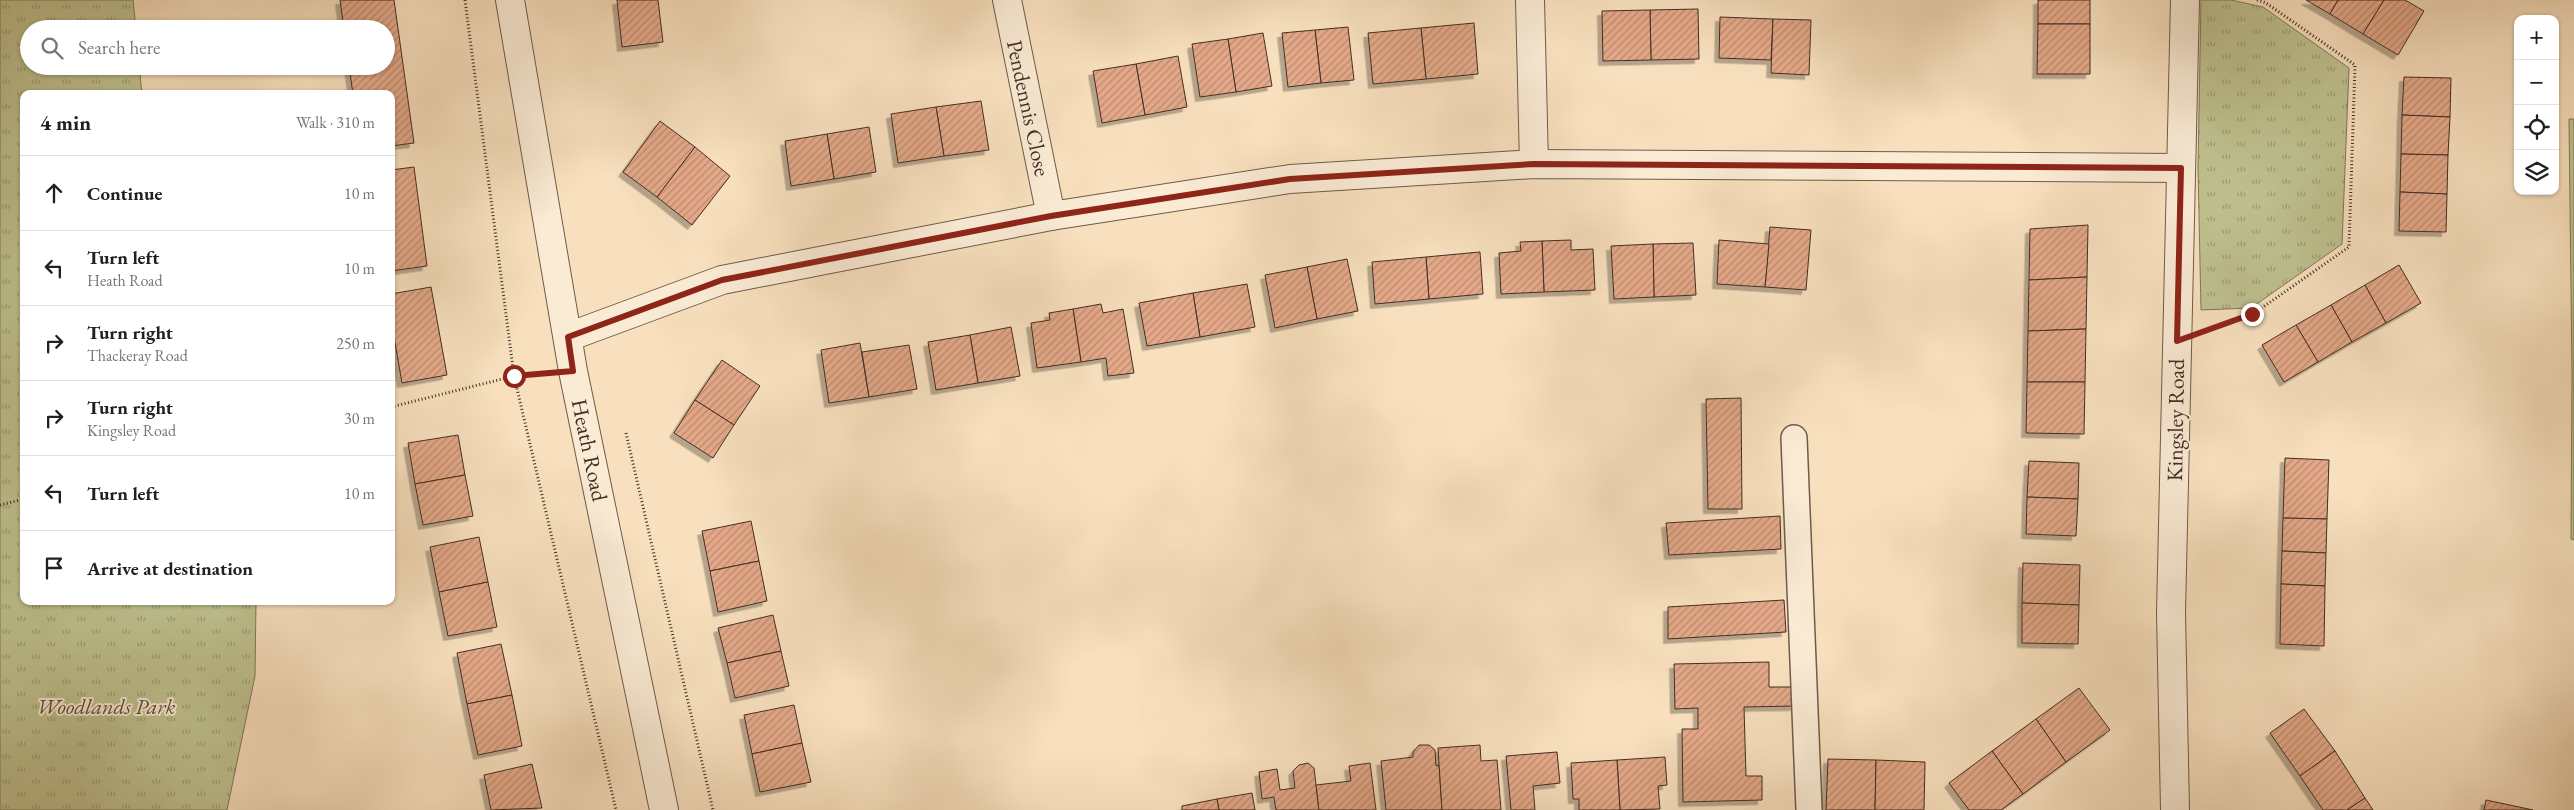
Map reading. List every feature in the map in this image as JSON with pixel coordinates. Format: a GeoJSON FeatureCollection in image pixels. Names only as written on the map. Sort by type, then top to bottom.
{"type":"FeatureCollection","features":[{"type":"Feature","properties":{"kind":"street","name":"Heath Road"},"geometry":{"type":"LineString","coordinates":[[510,0],[573,371],[664,810]]}},
{"type":"Feature","properties":{"kind":"street","name":"Pendennis Close"},"geometry":{"type":"LineString","coordinates":[[1007,0],[1051,216]]}},
{"type":"Feature","properties":{"kind":"street"},"geometry":{"type":"LineString","coordinates":[[1530,0],[1534,164]]}},
{"type":"Feature","properties":{"kind":"street","name":"Kingsley Road"},"geometry":{"type":"LineString","coordinates":[[2175,810],[2171,613],[2185,0]]}},
{"type":"Feature","properties":{"kind":"street"},"geometry":{"type":"LineString","coordinates":[[568,337],[722,280],[1051,216],[1290,179],[1534,164],[2181,168]]}},
{"type":"Feature","properties":{"kind":"lane"},"geometry":{"type":"LineString","coordinates":[[1794,438],[1809,810]]}},
{"type":"Feature","properties":{"kind":"path"},"geometry":{"type":"LineString","coordinates":[[465,0],[514,376],[616,810]]}},
{"type":"Feature","properties":{"kind":"path"},"geometry":{"type":"LineString","coordinates":[[2177,341],[2252,314],[2349,247],[2355,65],[2266,4],[2257,0]]}},
{"type":"Feature","properties":{"kind":"path"},"geometry":{"type":"LineString","coordinates":[[395,406],[514,376],[573,371]]}},
{"type":"Feature","properties":{"kind":"path"},"geometry":{"type":"LineString","coordinates":[[626,432],[713,810]]}},
{"type":"Feature","properties":{"kind":"path"},"geometry":{"type":"LineString","coordinates":[[0,505],[20,500]]}},
{"type":"Feature","properties":{"kind":"green space","name":"Woodlands Park"},"geometry":{"type":"Polygon","coordinates":[[[0,0],[133,0],[135,20],[20,20],[20,75],[140,75],[142,90],[20,90],[20,605],[256,605],[255,676],[227,810],[0,810],[0,0]]]}},
{"type":"Feature","properties":{"kind":"green space"},"geometry":{"type":"Polygon","coordinates":[[[2201,0],[2231,0],[2263,7],[2349,68],[2342,244],[2251,308],[2201,310],[2198,168],[2201,0]]]}},
{"type":"Feature","properties":{"kind":"green space"},"geometry":{"type":"Polygon","coordinates":[[[2569,119],[2574,119],[2574,540],[2571,539],[2572,374],[2569,119]]]}},
{"type":"Feature","properties":{"kind":"building"},"geometry":{"type":"Polygon","coordinates":[[[340,0],[394,0],[414,143],[395,145],[395,90],[352,90],[350,75],[395,75],[395,20],[343,20],[340,0]]]}},
{"type":"Feature","properties":{"kind":"building"},"geometry":{"type":"Polygon","coordinates":[[[617,0],[658,0],[663,42],[622,47],[617,0]]]}},
{"type":"Feature","properties":{"kind":"building"},"geometry":{"type":"Polygon","coordinates":[[[2038,0],[2090,0],[2090,24],[2038,24],[2038,0]]]}},
{"type":"Feature","properties":{"kind":"building"},"geometry":{"type":"Polygon","coordinates":[[[2306,0],[2338,0],[2330,14],[2306,0]]]}},
{"type":"Feature","properties":{"kind":"building"},"geometry":{"type":"Polygon","coordinates":[[[2338,0],[2384,0],[2363,34],[2330,14],[2338,0]]]}},
{"type":"Feature","properties":{"kind":"building"},"geometry":{"type":"Polygon","coordinates":[[[2384,0],[2405,0],[2424,11],[2398,55],[2363,34],[2384,0]]]}},
{"type":"Feature","properties":{"kind":"building"},"geometry":{"type":"Polygon","coordinates":[[[1698,9],[1699,59],[1651,60],[1650,10],[1698,9]]]}},
{"type":"Feature","properties":{"kind":"building"},"geometry":{"type":"Polygon","coordinates":[[[1650,10],[1651,60],[1603,61],[1602,11],[1650,10]]]}},
{"type":"Feature","properties":{"kind":"building"},"geometry":{"type":"Polygon","coordinates":[[[1720,17],[1773,19],[1771,60],[1719,58],[1720,17]]]}},
{"type":"Feature","properties":{"kind":"building"},"geometry":{"type":"Polygon","coordinates":[[[1773,19],[1811,20],[1809,75],[1771,73],[1773,19]]]}},
{"type":"Feature","properties":{"kind":"building"},"geometry":{"type":"Polygon","coordinates":[[[1474,23],[1478,74],[1426,79],[1421,28],[1474,23]]]}},
{"type":"Feature","properties":{"kind":"building"},"geometry":{"type":"Polygon","coordinates":[[[2038,24],[2090,24],[2090,74],[2037,74],[2038,24]]]}},
{"type":"Feature","properties":{"kind":"building"},"geometry":{"type":"Polygon","coordinates":[[[1348,27],[1354,80],[1321,83],[1315,30],[1348,27]]]}},
{"type":"Feature","properties":{"kind":"building"},"geometry":{"type":"Polygon","coordinates":[[[1421,28],[1426,79],[1373,84],[1368,33],[1421,28]]]}},
{"type":"Feature","properties":{"kind":"building"},"geometry":{"type":"Polygon","coordinates":[[[1315,30],[1321,83],[1288,87],[1282,33],[1315,30]]]}},
{"type":"Feature","properties":{"kind":"building"},"geometry":{"type":"Polygon","coordinates":[[[1263,33],[1272,86],[1236,92],[1228,39],[1263,33]]]}},
{"type":"Feature","properties":{"kind":"building"},"geometry":{"type":"Polygon","coordinates":[[[1228,39],[1236,92],[1200,97],[1192,44],[1228,39]]]}},
{"type":"Feature","properties":{"kind":"building"},"geometry":{"type":"Polygon","coordinates":[[[1178,56],[1187,107],[1145,115],[1136,64],[1178,56]]]}},
{"type":"Feature","properties":{"kind":"building"},"geometry":{"type":"Polygon","coordinates":[[[1136,64],[1145,115],[1102,123],[1093,71],[1136,64]]]}},
{"type":"Feature","properties":{"kind":"building"},"geometry":{"type":"Polygon","coordinates":[[[2404,77],[2451,78],[2450,117],[2402,115],[2404,77]]]}},
{"type":"Feature","properties":{"kind":"building"},"geometry":{"type":"Polygon","coordinates":[[[981,101],[989,150],[944,156],[936,107],[981,101]]]}},
{"type":"Feature","properties":{"kind":"building"},"geometry":{"type":"Polygon","coordinates":[[[936,107],[944,156],[898,163],[891,114],[936,107]]]}},
{"type":"Feature","properties":{"kind":"building"},"geometry":{"type":"Polygon","coordinates":[[[2402,115],[2450,117],[2448,155],[2401,154],[2402,115]]]}},
{"type":"Feature","properties":{"kind":"building"},"geometry":{"type":"Polygon","coordinates":[[[660,121],[695,147],[657,197],[623,172],[660,121]]]}},
{"type":"Feature","properties":{"kind":"building"},"geometry":{"type":"Polygon","coordinates":[[[869,127],[876,172],[834,179],[827,134],[869,127]]]}},
{"type":"Feature","properties":{"kind":"building"},"geometry":{"type":"Polygon","coordinates":[[[827,134],[834,179],[791,186],[785,141],[827,134]]]}},
{"type":"Feature","properties":{"kind":"building"},"geometry":{"type":"Polygon","coordinates":[[[695,147],[730,176],[692,225],[657,197],[695,147]]]}},
{"type":"Feature","properties":{"kind":"building"},"geometry":{"type":"Polygon","coordinates":[[[2401,154],[2448,155],[2447,194],[2400,192],[2401,154]]]}},
{"type":"Feature","properties":{"kind":"building"},"geometry":{"type":"Polygon","coordinates":[[[414,167],[427,266],[395,270],[395,169],[414,167]]]}},
{"type":"Feature","properties":{"kind":"building"},"geometry":{"type":"Polygon","coordinates":[[[2400,192],[2447,194],[2446,232],[2399,231],[2400,192]]]}},
{"type":"Feature","properties":{"kind":"building"},"geometry":{"type":"Polygon","coordinates":[[[2088,225],[2087,277],[2029,280],[2030,229],[2088,225]]]}},
{"type":"Feature","properties":{"kind":"building"},"geometry":{"type":"Polygon","coordinates":[[[1770,227],[1811,230],[1806,290],[1765,287],[1770,227]]]}},
{"type":"Feature","properties":{"kind":"building"},"geometry":{"type":"Polygon","coordinates":[[[1571,240],[1571,250],[1593,249],[1595,290],[1544,292],[1542,241],[1571,240]]]}},
{"type":"Feature","properties":{"kind":"building"},"geometry":{"type":"Polygon","coordinates":[[[1719,240],[1769,244],[1765,287],[1717,284],[1719,240]]]}},
{"type":"Feature","properties":{"kind":"building"},"geometry":{"type":"Polygon","coordinates":[[[1542,241],[1544,292],[1501,294],[1499,253],[1521,251],[1520,242],[1542,241]]]}},
{"type":"Feature","properties":{"kind":"building"},"geometry":{"type":"Polygon","coordinates":[[[1693,243],[1696,295],[1654,297],[1653,244],[1693,243]]]}},
{"type":"Feature","properties":{"kind":"building"},"geometry":{"type":"Polygon","coordinates":[[[1653,244],[1654,297],[1614,299],[1611,246],[1653,244]]]}},
{"type":"Feature","properties":{"kind":"building"},"geometry":{"type":"Polygon","coordinates":[[[1480,252],[1483,294],[1429,299],[1426,257],[1480,252]]]}},
{"type":"Feature","properties":{"kind":"building"},"geometry":{"type":"Polygon","coordinates":[[[1426,257],[1429,299],[1375,304],[1372,262],[1426,257]]]}},
{"type":"Feature","properties":{"kind":"building"},"geometry":{"type":"Polygon","coordinates":[[[1347,259],[1358,311],[1317,319],[1307,267],[1347,259]]]}},
{"type":"Feature","properties":{"kind":"building"},"geometry":{"type":"Polygon","coordinates":[[[2399,265],[2421,303],[2386,323],[2365,285],[2399,265]]]}},
{"type":"Feature","properties":{"kind":"building"},"geometry":{"type":"Polygon","coordinates":[[[1307,267],[1317,319],[1275,328],[1265,275],[1307,267]]]}},
{"type":"Feature","properties":{"kind":"building"},"geometry":{"type":"Polygon","coordinates":[[[2087,277],[2086,329],[2028,331],[2029,280],[2087,277]]]}},
{"type":"Feature","properties":{"kind":"building"},"geometry":{"type":"Polygon","coordinates":[[[1247,284],[1255,327],[1200,337],[1193,293],[1247,284]]]}},
{"type":"Feature","properties":{"kind":"building"},"geometry":{"type":"Polygon","coordinates":[[[2365,285],[2386,323],[2352,342],[2331,305],[2365,285]]]}},
{"type":"Feature","properties":{"kind":"building"},"geometry":{"type":"Polygon","coordinates":[[[431,287],[447,375],[402,383],[395,343],[395,293],[431,287]]]}},
{"type":"Feature","properties":{"kind":"building"},"geometry":{"type":"Polygon","coordinates":[[[1193,293],[1200,337],[1147,346],[1139,303],[1193,293]]]}},
{"type":"Feature","properties":{"kind":"building"},"geometry":{"type":"Polygon","coordinates":[[[1101,304],[1103,313],[1123,309],[1134,373],[1108,376],[1106,358],[1081,362],[1073,309],[1101,304]]]}},
{"type":"Feature","properties":{"kind":"building"},"geometry":{"type":"Polygon","coordinates":[[[2331,305],[2352,342],[2318,362],[2296,325],[2331,305]]]}},
{"type":"Feature","properties":{"kind":"building"},"geometry":{"type":"Polygon","coordinates":[[[1073,309],[1081,362],[1037,368],[1031,323],[1050,320],[1049,313],[1073,309]]]}},
{"type":"Feature","properties":{"kind":"building"},"geometry":{"type":"Polygon","coordinates":[[[2296,325],[2318,362],[2284,382],[2262,345],[2296,325]]]}},
{"type":"Feature","properties":{"kind":"building"},"geometry":{"type":"Polygon","coordinates":[[[1011,327],[1020,376],[978,383],[970,335],[1011,327]]]}},
{"type":"Feature","properties":{"kind":"building"},"geometry":{"type":"Polygon","coordinates":[[[2086,329],[2085,382],[2027,382],[2028,331],[2086,329]]]}},
{"type":"Feature","properties":{"kind":"building"},"geometry":{"type":"Polygon","coordinates":[[[970,335],[978,383],[936,390],[928,342],[970,335]]]}},
{"type":"Feature","properties":{"kind":"building"},"geometry":{"type":"Polygon","coordinates":[[[860,343],[869,397],[829,403],[821,350],[860,343]]]}},
{"type":"Feature","properties":{"kind":"building"},"geometry":{"type":"Polygon","coordinates":[[[909,345],[917,389],[869,397],[862,352],[909,345]]]}},
{"type":"Feature","properties":{"kind":"building"},"geometry":{"type":"Polygon","coordinates":[[[722,360],[760,386],[734,425],[695,400],[722,360]]]}},
{"type":"Feature","properties":{"kind":"building"},"geometry":{"type":"Polygon","coordinates":[[[2027,382],[2085,382],[2084,434],[2026,433],[2027,382]]]}},
{"type":"Feature","properties":{"kind":"building"},"geometry":{"type":"Polygon","coordinates":[[[1741,398],[1742,509],[1708,509],[1706,399],[1741,398]]]}},
{"type":"Feature","properties":{"kind":"building"},"geometry":{"type":"Polygon","coordinates":[[[695,400],[734,425],[713,458],[674,433],[695,400]]]}},
{"type":"Feature","properties":{"kind":"building"},"geometry":{"type":"Polygon","coordinates":[[[458,435],[465,475],[415,484],[408,443],[458,435]]]}},
{"type":"Feature","properties":{"kind":"building"},"geometry":{"type":"Polygon","coordinates":[[[2285,458],[2329,460],[2327,519],[2283,518],[2285,458]]]}},
{"type":"Feature","properties":{"kind":"building"},"geometry":{"type":"Polygon","coordinates":[[[2029,461],[2079,463],[2078,499],[2027,497],[2029,461]]]}},
{"type":"Feature","properties":{"kind":"building"},"geometry":{"type":"Polygon","coordinates":[[[465,475],[473,516],[423,525],[415,484],[465,475]]]}},
{"type":"Feature","properties":{"kind":"building"},"geometry":{"type":"Polygon","coordinates":[[[2027,497],[2078,499],[2076,536],[2026,534],[2027,497]]]}},
{"type":"Feature","properties":{"kind":"building"},"geometry":{"type":"Polygon","coordinates":[[[1780,516],[1781,549],[1669,555],[1666,523],[1780,516]]]}},
{"type":"Feature","properties":{"kind":"building"},"geometry":{"type":"Polygon","coordinates":[[[2283,518],[2327,519],[2326,553],[2282,551],[2283,518]]]}},
{"type":"Feature","properties":{"kind":"building"},"geometry":{"type":"Polygon","coordinates":[[[751,521],[759,561],[710,571],[702,531],[751,521]]]}},
{"type":"Feature","properties":{"kind":"building"},"geometry":{"type":"Polygon","coordinates":[[[479,537],[488,582],[439,592],[430,547],[479,537]]]}},
{"type":"Feature","properties":{"kind":"building"},"geometry":{"type":"Polygon","coordinates":[[[2282,551],[2326,553],[2325,586],[2281,584],[2282,551]]]}},
{"type":"Feature","properties":{"kind":"building"},"geometry":{"type":"Polygon","coordinates":[[[759,561],[767,601],[718,612],[710,571],[759,561]]]}},
{"type":"Feature","properties":{"kind":"building"},"geometry":{"type":"Polygon","coordinates":[[[2023,563],[2080,565],[2079,605],[2022,603],[2023,563]]]}},
{"type":"Feature","properties":{"kind":"building"},"geometry":{"type":"Polygon","coordinates":[[[488,582],[497,627],[448,636],[439,592],[488,582]]]}},
{"type":"Feature","properties":{"kind":"building"},"geometry":{"type":"Polygon","coordinates":[[[2281,584],[2325,586],[2324,646],[2280,644],[2281,584]]]}},
{"type":"Feature","properties":{"kind":"building"},"geometry":{"type":"Polygon","coordinates":[[[1784,600],[1786,632],[1668,639],[1668,607],[1784,600]]]}},
{"type":"Feature","properties":{"kind":"building"},"geometry":{"type":"Polygon","coordinates":[[[2022,603],[2079,605],[2078,644],[2022,643],[2022,603]]]}},
{"type":"Feature","properties":{"kind":"building"},"geometry":{"type":"Polygon","coordinates":[[[773,615],[781,651],[727,663],[718,628],[773,615]]]}},
{"type":"Feature","properties":{"kind":"building"},"geometry":{"type":"Polygon","coordinates":[[[501,644],[512,695],[467,704],[457,653],[501,644]]]}},
{"type":"Feature","properties":{"kind":"building"},"geometry":{"type":"Polygon","coordinates":[[[781,651],[789,686],[735,698],[727,663],[781,651]]]}},
{"type":"Feature","properties":{"kind":"building"},"geometry":{"type":"Polygon","coordinates":[[[1769,662],[1769,687],[1795,687],[1795,706],[1744,707],[1746,776],[1762,776],[1762,800],[1683,802],[1682,729],[1698,729],[1698,708],[1675,709],[1674,664],[1769,662]]]}},
{"type":"Feature","properties":{"kind":"building"},"geometry":{"type":"Polygon","coordinates":[[[2079,688],[2110,730],[2066,762],[2036,719],[2079,688]]]}},
{"type":"Feature","properties":{"kind":"building"},"geometry":{"type":"Polygon","coordinates":[[[512,695],[522,746],[478,755],[467,704],[512,695]]]}},
{"type":"Feature","properties":{"kind":"building"},"geometry":{"type":"Polygon","coordinates":[[[794,705],[802,743],[752,754],[744,715],[794,705]]]}},
{"type":"Feature","properties":{"kind":"building"},"geometry":{"type":"Polygon","coordinates":[[[2304,709],[2335,751],[2300,776],[2270,733],[2304,709]]]}},
{"type":"Feature","properties":{"kind":"building"},"geometry":{"type":"Polygon","coordinates":[[[2036,719],[2066,762],[2023,794],[1992,751],[2036,719]]]}},
{"type":"Feature","properties":{"kind":"building"},"geometry":{"type":"Polygon","coordinates":[[[802,743],[811,782],[760,792],[752,754],[802,743]]]}},
{"type":"Feature","properties":{"kind":"building"},"geometry":{"type":"Polygon","coordinates":[[[1419,745],[1429,745],[1435,750],[1436,766],[1439,765],[1442,810],[1386,810],[1381,761],[1413,757],[1413,752],[1419,745]]]}},
{"type":"Feature","properties":{"kind":"building"},"geometry":{"type":"Polygon","coordinates":[[[1480,745],[1481,761],[1497,760],[1501,810],[1442,810],[1438,748],[1480,745]]]}},
{"type":"Feature","properties":{"kind":"building"},"geometry":{"type":"Polygon","coordinates":[[[1992,751],[2023,794],[2001,810],[1969,810],[1949,783],[1992,751]]]}},
{"type":"Feature","properties":{"kind":"building"},"geometry":{"type":"Polygon","coordinates":[[[2335,751],[2365,798],[2347,810],[2323,810],[2300,776],[2335,751]]]}},
{"type":"Feature","properties":{"kind":"building"},"geometry":{"type":"Polygon","coordinates":[[[1557,752],[1560,783],[1533,786],[1535,810],[1511,810],[1506,756],[1557,752]]]}},
{"type":"Feature","properties":{"kind":"building"},"geometry":{"type":"Polygon","coordinates":[[[1665,757],[1667,785],[1658,786],[1660,809],[1620,810],[1617,760],[1665,757]]]}},
{"type":"Feature","properties":{"kind":"building"},"geometry":{"type":"Polygon","coordinates":[[[1828,759],[1876,760],[1875,810],[1826,810],[1828,759]]]}},
{"type":"Feature","properties":{"kind":"building"},"geometry":{"type":"Polygon","coordinates":[[[1617,760],[1620,810],[1579,810],[1579,799],[1573,799],[1571,763],[1617,760]]]}},
{"type":"Feature","properties":{"kind":"building"},"geometry":{"type":"Polygon","coordinates":[[[1876,760],[1925,762],[1924,810],[1875,810],[1876,760]]]}},
{"type":"Feature","properties":{"kind":"building"},"geometry":{"type":"Polygon","coordinates":[[[1308,763],[1314,768],[1319,810],[1276,810],[1274,797],[1262,799],[1259,772],[1277,769],[1280,790],[1295,788],[1293,771],[1299,765],[1308,763]]]}},
{"type":"Feature","properties":{"kind":"building"},"geometry":{"type":"Polygon","coordinates":[[[1370,763],[1376,810],[1319,810],[1316,785],[1351,781],[1349,766],[1370,763]]]}},
{"type":"Feature","properties":{"kind":"building"},"geometry":{"type":"Polygon","coordinates":[[[532,764],[542,808],[491,810],[484,775],[532,764]]]}},
{"type":"Feature","properties":{"kind":"building"},"geometry":{"type":"Polygon","coordinates":[[[1252,793],[1255,810],[1219,810],[1217,799],[1252,793]]]}},
{"type":"Feature","properties":{"kind":"building"},"geometry":{"type":"Polygon","coordinates":[[[2365,798],[2373,810],[2347,810],[2365,798]]]}},
{"type":"Feature","properties":{"kind":"building"},"geometry":{"type":"Polygon","coordinates":[[[1217,799],[1219,810],[1182,810],[1182,806],[1217,799]]]}},
{"type":"Feature","properties":{"kind":"building"},"geometry":{"type":"Polygon","coordinates":[[[2486,800],[2533,810],[2484,810],[2486,800]]]}},
{"type":"Feature","properties":{"kind":"route"},"geometry":{"type":"LineString","coordinates":[[514,376],[573,371],[568,337],[722,280],[1051,216],[1290,179],[1534,164],[2181,168],[2177,341],[2252,314]]}}]}
